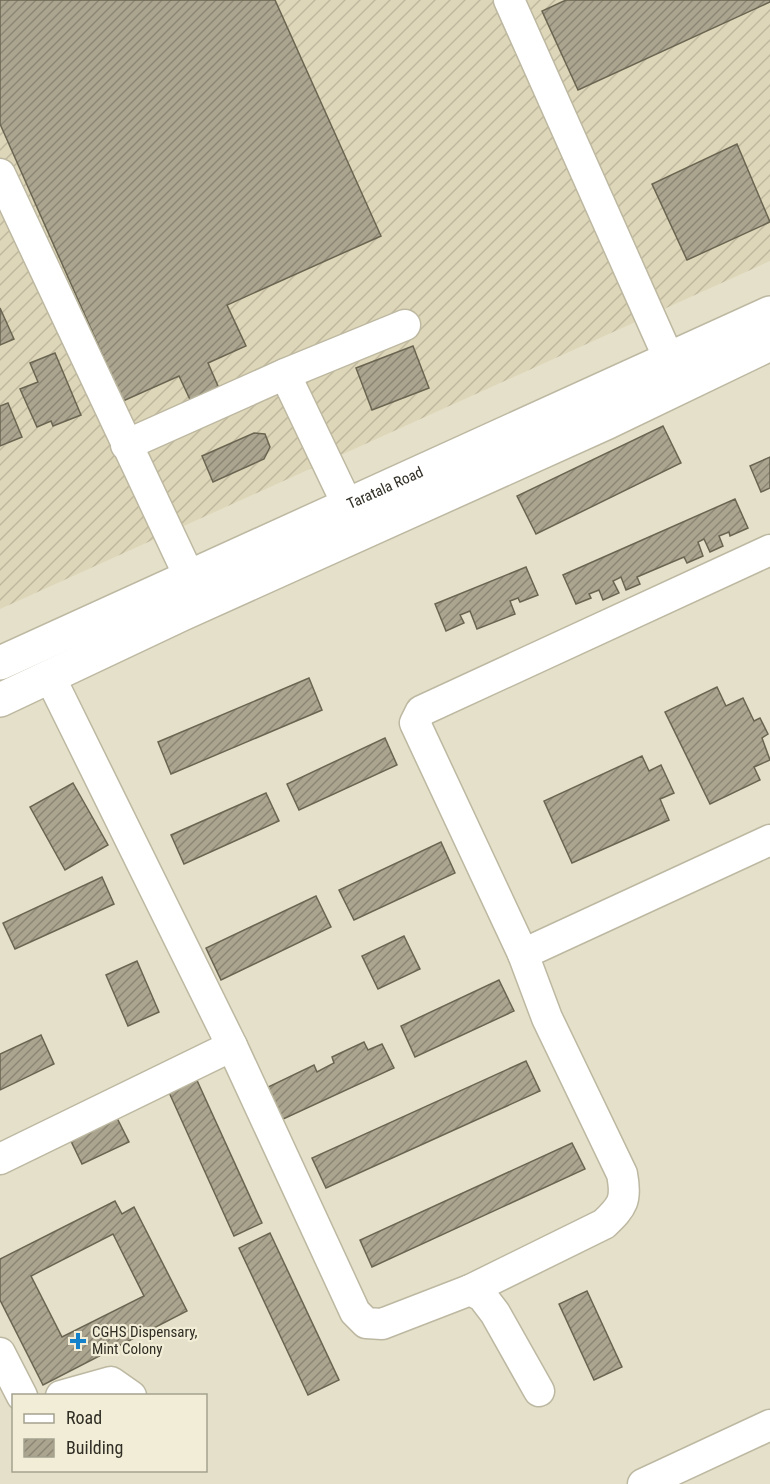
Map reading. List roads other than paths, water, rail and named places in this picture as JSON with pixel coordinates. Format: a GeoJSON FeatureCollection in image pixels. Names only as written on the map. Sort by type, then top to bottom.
{"type":"FeatureCollection","features":[{"type":"Feature","properties":{"kind":"main road","name":"Taratala Road"},"geometry":{"type":"LineString","coordinates":[[0,663],[770,313]]}},
{"type":"Feature","properties":{"kind":"main road"},"geometry":{"type":"LineString","coordinates":[[0,700],[182,614],[608,422],[770,344]]}},
{"type":"Feature","properties":{"kind":"street"},"geometry":{"type":"LineString","coordinates":[[509,0],[669,359]]}},
{"type":"Feature","properties":{"kind":"street"},"geometry":{"type":"LineString","coordinates":[[0,174],[189,576]]}},
{"type":"Feature","properties":{"kind":"street"},"geometry":{"type":"LineString","coordinates":[[126,445],[285,374],[405,325]]}},
{"type":"Feature","properties":{"kind":"street"},"geometry":{"type":"LineString","coordinates":[[285,374],[348,506]]}},
{"type":"Feature","properties":{"kind":"street"},"geometry":{"type":"LineString","coordinates":[[50,677],[232,1046],[355,1312],[366,1323],[382,1324],[470,1290],[604,1224],[619,1209],[626,1194],[622,1174],[547,1018],[523,954],[415,723],[421,711],[770,550]]}},
{"type":"Feature","properties":{"kind":"street"},"geometry":{"type":"LineString","coordinates":[[523,954],[770,840]]}},
{"type":"Feature","properties":{"kind":"street"},"geometry":{"type":"LineString","coordinates":[[0,1159],[232,1046]]}},
{"type":"Feature","properties":{"kind":"street"},"geometry":{"type":"LineString","coordinates":[[470,1290],[482,1296],[495,1313],[539,1391]]}},
{"type":"Feature","properties":{"kind":"street"},"geometry":{"type":"LineString","coordinates":[[0,1353],[21,1394]]}},
{"type":"Feature","properties":{"kind":"street"},"geometry":{"type":"LineString","coordinates":[[65,1394],[111,1382],[129,1394]]}},
{"type":"Feature","properties":{"kind":"street"},"geometry":{"type":"LineString","coordinates":[[643,1484],[770,1425]]}},
{"type":"Feature","properties":{"kind":"place","name":"CGHS Dispensary, Mint Colony"},"geometry":{"type":"Point","coordinates":[78,1341]}}]}
